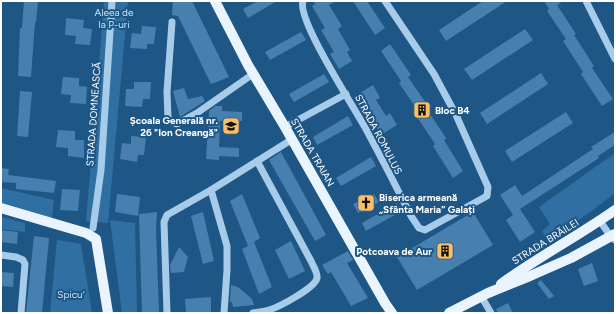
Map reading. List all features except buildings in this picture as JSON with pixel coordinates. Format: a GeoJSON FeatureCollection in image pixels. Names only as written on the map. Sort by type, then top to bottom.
{"type":"FeatureCollection","features":[{"type":"Feature","properties":{"kind":"main road","name":"STRADA TRAIAN"},"geometry":{"type":"LineString","coordinates":[[215,1],[253,74],[285,127],[386,308],[392,313]]}},
{"type":"Feature","properties":{"kind":"main road"},"geometry":{"type":"LineString","coordinates":[[1,208],[89,230],[96,239],[108,313]]}},
{"type":"Feature","properties":{"kind":"main road","name":"STRADA BRĂILEI"},"geometry":{"type":"LineString","coordinates":[[485,295],[522,268],[600,221],[615,210]]}},
{"type":"Feature","properties":{"kind":"main road","name":"STRADA BRĂILEI"},"geometry":{"type":"LineString","coordinates":[[449,313],[485,295],[557,264],[614,237]]}},
{"type":"Feature","properties":{"kind":"street","name":"STRADA DOMNEASCĂ"},"geometry":{"type":"LineString","coordinates":[[89,230],[101,170],[112,1]]}},
{"type":"Feature","properties":{"kind":"street","name":"STRADA ROMULUS"},"geometry":{"type":"LineString","coordinates":[[303,1],[301,5],[303,12],[318,46],[366,130],[411,216],[419,228],[426,230],[487,196],[488,187],[456,115],[434,74],[385,1]]}},
{"type":"Feature","properties":{"kind":"street"},"geometry":{"type":"LineString","coordinates":[[586,1],[615,59]]}},
{"type":"Feature","properties":{"kind":"street"},"geometry":{"type":"LineString","coordinates":[[172,22],[167,92],[168,118],[172,122],[177,124],[197,113],[253,74]]}},
{"type":"Feature","properties":{"kind":"street"},"geometry":{"type":"LineString","coordinates":[[285,127],[346,94]]}},
{"type":"Feature","properties":{"kind":"street"},"geometry":{"type":"LineString","coordinates":[[167,313],[164,222],[167,215],[211,190],[291,140]]}},
{"type":"Feature","properties":{"kind":"street"},"geometry":{"type":"LineString","coordinates":[[253,313],[269,310],[289,301],[313,285],[317,276],[311,261],[257,161]]}},
{"type":"Feature","properties":{"kind":"street"},"geometry":{"type":"LineString","coordinates":[[211,190],[227,246],[228,264],[224,313]]}},
{"type":"Feature","properties":{"kind":"street"},"geometry":{"type":"LineString","coordinates":[[600,221],[614,237]]}},
{"type":"Feature","properties":{"kind":"street"},"geometry":{"type":"LineString","coordinates":[[1,255],[19,258],[23,260],[25,264],[21,313]]}},
{"type":"Feature","properties":{"kind":"street"},"geometry":{"type":"LineString","coordinates":[[485,295],[491,313]]}},
{"type":"Feature","properties":{"kind":"green space","name":"Aleea de la P-uri"},"geometry":{"type":"Polygon","coordinates":[[[104,1],[128,1],[108,223],[86,221],[104,1]]]}},
{"type":"Feature","properties":{"kind":"green space"},"geometry":{"type":"Polygon","coordinates":[[[615,153],[615,193],[548,241],[542,231],[550,224],[539,207],[615,153]]]}},
{"type":"Feature","properties":{"kind":"green space"},"geometry":{"type":"Polygon","coordinates":[[[1,188],[54,200],[52,218],[1,203],[1,188]]]}},
{"type":"Feature","properties":{"kind":"green space"},"geometry":{"type":"Polygon","coordinates":[[[1,217],[25,223],[25,232],[1,229],[1,217]]]}},
{"type":"Feature","properties":{"kind":"green space"},"geometry":{"type":"Polygon","coordinates":[[[110,220],[135,223],[137,313],[122,313],[110,220]]]}},
{"type":"Feature","properties":{"kind":"green space","name":"Spicu'"},"geometry":{"type":"Polygon","coordinates":[[[57,240],[81,244],[92,313],[50,313],[57,240]]]}},
{"type":"Feature","properties":{"kind":"place","name":"Bloc B4"},"geometry":{"type":"Point","coordinates":[422,110]}},
{"type":"Feature","properties":{"kind":"place","name":"Școala Generală nr. 26 \"Ion Creangă\""},"geometry":{"type":"Point","coordinates":[231,126]}},
{"type":"Feature","properties":{"kind":"place","name":"Biserica armeană „Sfânta Maria” Galați"},"geometry":{"type":"Point","coordinates":[366,203]}},
{"type":"Feature","properties":{"kind":"place","name":"Potcoava de Aur"},"geometry":{"type":"Point","coordinates":[445,251]}}]}
